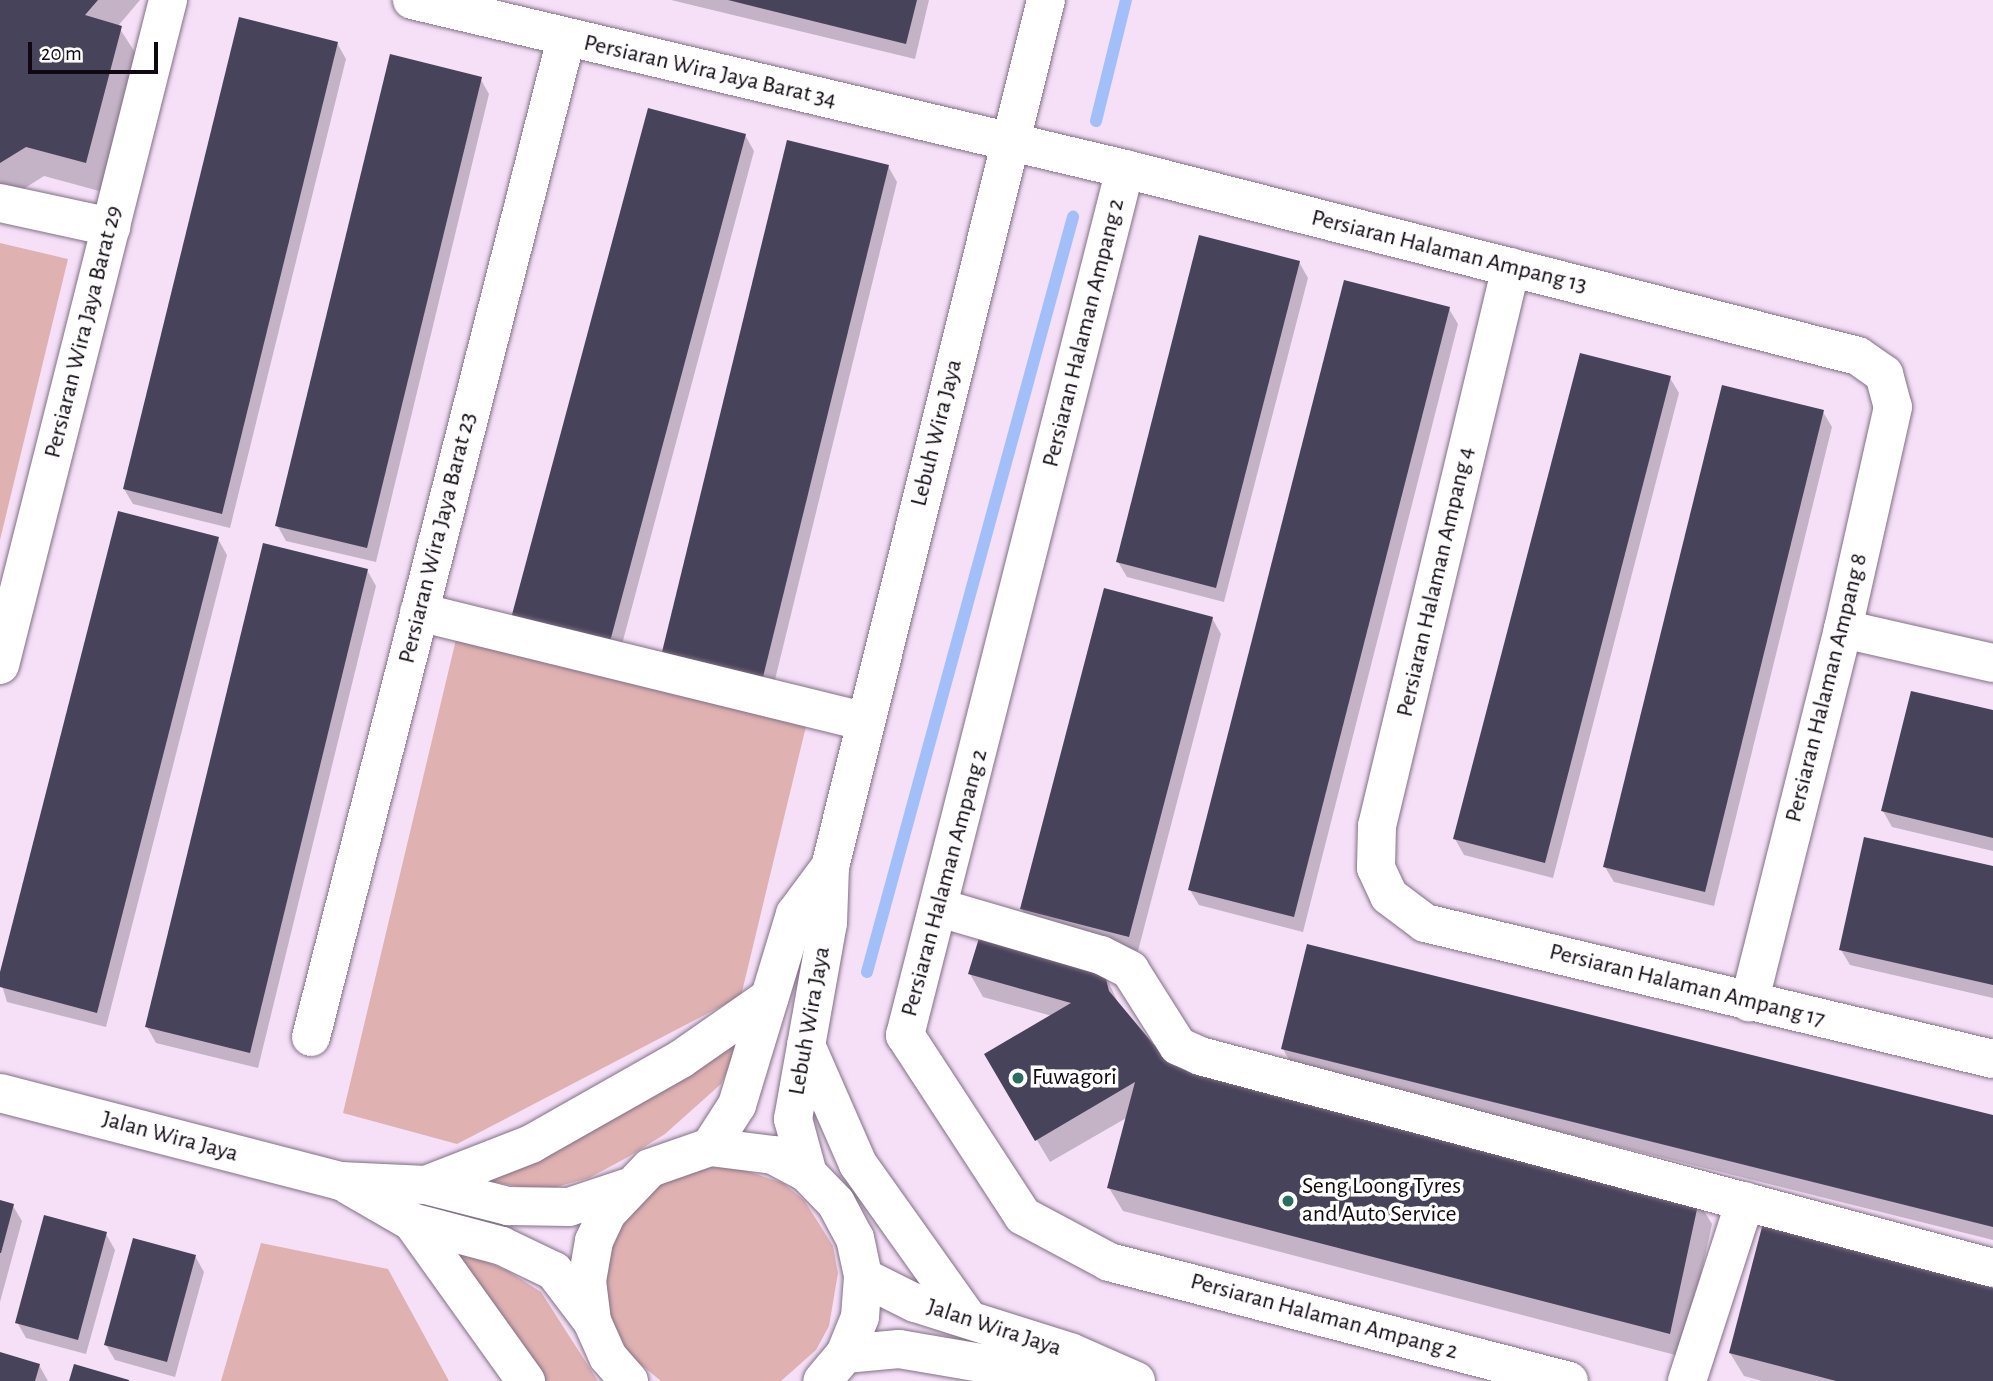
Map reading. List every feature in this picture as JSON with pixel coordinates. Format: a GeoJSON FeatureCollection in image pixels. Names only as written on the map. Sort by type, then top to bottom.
{"type":"FeatureCollection","features":[{"type":"Feature","properties":{"kind":"street","name":"Persiaran Wira Jaya Barat 29"},"geometry":{"type":"LineString","coordinates":[[0,665],[168,0]]}},
{"type":"Feature","properties":{"kind":"street","name":"Persiaran Wira Jaya Barat 34"},"geometry":{"type":"LineString","coordinates":[[412,0],[566,39],[1009,141]]}},
{"type":"Feature","properties":{"kind":"street","name":"Lebuh Wira Jaya"},"geometry":{"type":"LineString","coordinates":[[808,1174],[793,1119],[828,923],[830,867],[1046,0]]}},
{"type":"Feature","properties":{"kind":"street","name":"Persiaran Wira Jaya Barat 23"},"geometry":{"type":"LineString","coordinates":[[311,1037],[566,39]]}},
{"type":"Feature","properties":{"kind":"street","name":"Persiaran Halaman Ampang 13"},"geometry":{"type":"LineString","coordinates":[[1009,141],[1858,356],[1884,374]]}},
{"type":"Feature","properties":{"kind":"street","name":"Persiaran Halaman Ampang 2"},"geometry":{"type":"LineString","coordinates":[[1125,169],[940,908],[905,1035],[1023,1216],[1109,1262],[1569,1381]]}},
{"type":"Feature","properties":{"kind":"street"},"geometry":{"type":"LineString","coordinates":[[0,203],[111,227]]}},
{"type":"Feature","properties":{"kind":"street","name":"Persiaran Halaman Ampang 4"},"geometry":{"type":"LineString","coordinates":[[1389,896],[1377,868],[1377,825],[1511,268]]}},
{"type":"Feature","properties":{"kind":"street","name":"Persiaran Halaman Ampang 8"},"geometry":{"type":"LineString","coordinates":[[1749,1002],[1843,629],[1893,407],[1884,374]]}},
{"type":"Feature","properties":{"kind":"street"},"geometry":{"type":"LineString","coordinates":[[419,612],[866,722]]}},
{"type":"Feature","properties":{"kind":"street"},"geometry":{"type":"LineString","coordinates":[[1843,629],[1993,663]]}},
{"type":"Feature","properties":{"kind":"street","name":"Lebuh Wira Jaya"},"geometry":{"type":"LineString","coordinates":[[710,1147],[737,1105],[796,914],[830,867]]}},
{"type":"Feature","properties":{"kind":"street","name":"Persiaran Halaman Ampang 17"},"geometry":{"type":"LineString","coordinates":[[1389,896],[1425,923],[1993,1059]]}},
{"type":"Feature","properties":{"kind":"street"},"geometry":{"type":"LineString","coordinates":[[940,908],[1101,955],[1130,970],[1178,1046],[1200,1056],[1993,1268]]}},
{"type":"Feature","properties":{"kind":"street"},"geometry":{"type":"LineString","coordinates":[[426,1185],[531,1144],[681,1059],[769,997]]}},
{"type":"Feature","properties":{"kind":"street"},"geometry":{"type":"LineString","coordinates":[[805,1043],[858,1164],[968,1319]]}},
{"type":"Feature","properties":{"kind":"street","name":"Jalan Wira Jaya"},"geometry":{"type":"LineString","coordinates":[[0,1093],[340,1181],[426,1185],[508,1206],[569,1207],[626,1188]]}},
{"type":"Feature","properties":{"kind":"street"},"geometry":{"type":"LineString","coordinates":[[629,1381],[608,1357],[592,1321],[587,1281],[594,1241],[607,1213],[626,1188],[650,1168],[710,1147],[773,1155],[808,1174],[836,1203],[855,1238],[863,1277],[860,1317],[834,1367]]}},
{"type":"Feature","properties":{"kind":"street","name":"Jalan Wira Jaya"},"geometry":{"type":"LineString","coordinates":[[340,1181],[412,1222],[502,1246],[554,1271],[592,1321]]}},
{"type":"Feature","properties":{"kind":"street"},"geometry":{"type":"LineString","coordinates":[[1686,1381],[1745,1200]]}},
{"type":"Feature","properties":{"kind":"street"},"geometry":{"type":"LineString","coordinates":[[412,1222],[527,1381]]}},
{"type":"Feature","properties":{"kind":"street","name":"Jalan Wira Jaya"},"geometry":{"type":"LineString","coordinates":[[863,1277],[915,1303],[1070,1352],[1131,1380]]}},
{"type":"Feature","properties":{"kind":"street","name":"Jalan Wira Jaya"},"geometry":{"type":"LineString","coordinates":[[834,1367],[899,1349],[1062,1377],[1131,1380]]}},
{"type":"Feature","properties":{"kind":"street"},"geometry":{"type":"LineString","coordinates":[[919,1381],[937,1373],[987,1365]]}},
{"type":"Feature","properties":{"kind":"shaded area"},"geometry":{"type":"Polygon","coordinates":[[[0,243],[68,259],[0,540],[0,243]]]}},
{"type":"Feature","properties":{"kind":"shaded area"},"geometry":{"type":"Polygon","coordinates":[[[458,631],[808,718],[741,996],[457,1144],[343,1113],[458,631]]]}},
{"type":"Feature","properties":{"kind":"shaded area"},"geometry":{"type":"Polygon","coordinates":[[[742,1040],[721,1084],[665,1134],[589,1178],[556,1187],[522,1187],[482,1180],[742,1040]]]}},
{"type":"Feature","properties":{"kind":"shaded area"},"geometry":{"type":"Polygon","coordinates":[[[704,1166],[732,1166],[783,1183],[804,1200],[833,1246],[838,1273],[829,1326],[816,1350],[781,1381],[661,1381],[627,1353],[613,1330],[603,1277],[618,1225],[654,1185],[704,1166]]]}},
{"type":"Feature","properties":{"kind":"shaded area"},"geometry":{"type":"Polygon","coordinates":[[[261,1243],[388,1269],[449,1381],[221,1381],[261,1243]]]}},
{"type":"Feature","properties":{"kind":"shaded area"},"geometry":{"type":"Polygon","coordinates":[[[447,1245],[508,1271],[541,1292],[598,1381],[535,1381],[447,1245]]]}},
{"type":"Feature","properties":{"kind":"building"},"geometry":{"type":"Polygon","coordinates":[[[0,0],[98,0],[85,15],[122,26],[86,163],[26,147],[0,163],[0,0]]]}},
{"type":"Feature","properties":{"kind":"building"},"geometry":{"type":"Polygon","coordinates":[[[728,0],[917,0],[906,44],[728,0]]]}},
{"type":"Feature","properties":{"kind":"building"},"geometry":{"type":"Polygon","coordinates":[[[239,17],[338,42],[222,514],[123,489],[239,17]]]}},
{"type":"Feature","properties":{"kind":"building"},"geometry":{"type":"Polygon","coordinates":[[[390,54],[482,77],[367,548],[275,526],[390,54]]]}},
{"type":"Feature","properties":{"kind":"building"},"geometry":{"type":"Polygon","coordinates":[[[648,108],[746,134],[608,649],[510,622],[648,108]]]}},
{"type":"Feature","properties":{"kind":"building"},"geometry":{"type":"Polygon","coordinates":[[[787,140],[889,165],[763,677],[662,652],[787,140]]]}},
{"type":"Feature","properties":{"kind":"building"},"geometry":{"type":"Polygon","coordinates":[[[1199,235],[1300,261],[1216,588],[1116,562],[1199,235]]]}},
{"type":"Feature","properties":{"kind":"building"},"geometry":{"type":"Polygon","coordinates":[[[1344,280],[1450,307],[1294,917],[1188,890],[1344,280]]]}},
{"type":"Feature","properties":{"kind":"building"},"geometry":{"type":"Polygon","coordinates":[[[1580,353],[1671,376],[1545,863],[1453,839],[1580,353]]]}},
{"type":"Feature","properties":{"kind":"building"},"geometry":{"type":"Polygon","coordinates":[[[1722,385],[1824,410],[1705,892],[1603,867],[1722,385]]]}},
{"type":"Feature","properties":{"kind":"building"},"geometry":{"type":"Polygon","coordinates":[[[118,511],[219,537],[97,1013],[0,987],[0,972],[118,511]]]}},
{"type":"Feature","properties":{"kind":"building"},"geometry":{"type":"Polygon","coordinates":[[[263,543],[368,569],[250,1053],[145,1027],[263,543]]]}},
{"type":"Feature","properties":{"kind":"building"},"geometry":{"type":"Polygon","coordinates":[[[1104,588],[1213,617],[1129,937],[1020,909],[1104,588]]]}},
{"type":"Feature","properties":{"kind":"building"},"geometry":{"type":"Polygon","coordinates":[[[1911,691],[1993,710],[1993,838],[1881,811],[1911,691]]]}},
{"type":"Feature","properties":{"kind":"building"},"geometry":{"type":"Polygon","coordinates":[[[1864,837],[1993,866],[1993,985],[1839,950],[1864,837]]]}},
{"type":"Feature","properties":{"kind":"building"},"geometry":{"type":"Polygon","coordinates":[[[983,925],[1101,959],[1109,991],[1155,1046],[1699,1200],[1670,1334],[1107,1188],[1135,1082],[1035,1141],[984,1054],[1071,1003],[968,974],[983,925]]]}},
{"type":"Feature","properties":{"kind":"building"},"geometry":{"type":"Polygon","coordinates":[[[1307,944],[1993,1115],[1993,1227],[1281,1049],[1307,944]]]}},
{"type":"Feature","properties":{"kind":"building"},"geometry":{"type":"Polygon","coordinates":[[[0,1200],[14,1204],[1,1253],[0,1253],[0,1200]]]}},
{"type":"Feature","properties":{"kind":"building"},"geometry":{"type":"Polygon","coordinates":[[[44,1215],[107,1232],[78,1340],[15,1323],[44,1215]]]}},
{"type":"Feature","properties":{"kind":"building"},"geometry":{"type":"Polygon","coordinates":[[[1763,1223],[1993,1283],[1993,1381],[1836,1381],[1729,1353],[1763,1223]]]}},
{"type":"Feature","properties":{"kind":"building"},"geometry":{"type":"Polygon","coordinates":[[[133,1238],[196,1255],[167,1362],[104,1345],[133,1238]]]}},
{"type":"Feature","properties":{"kind":"building"},"geometry":{"type":"Polygon","coordinates":[[[0,1352],[40,1364],[35,1381],[0,1381],[0,1352]]]}},
{"type":"Feature","properties":{"kind":"building"},"geometry":{"type":"Polygon","coordinates":[[[74,1364],[129,1380],[129,1381],[69,1381],[74,1364]]]}},
{"type":"Feature","properties":{"kind":"waterway"},"geometry":{"type":"LineString","coordinates":[[1096,121],[1126,0]]}},
{"type":"Feature","properties":{"kind":"waterway"},"geometry":{"type":"LineString","coordinates":[[867,972],[1073,217]]}},
{"type":"Feature","properties":{"kind":"place","name":"Fuwagori"},"geometry":{"type":"Point","coordinates":[1018,1078]}},
{"type":"Feature","properties":{"kind":"place","name":"Seng Loong Tyres and Auto Service"},"geometry":{"type":"Point","coordinates":[1288,1201]}}]}
